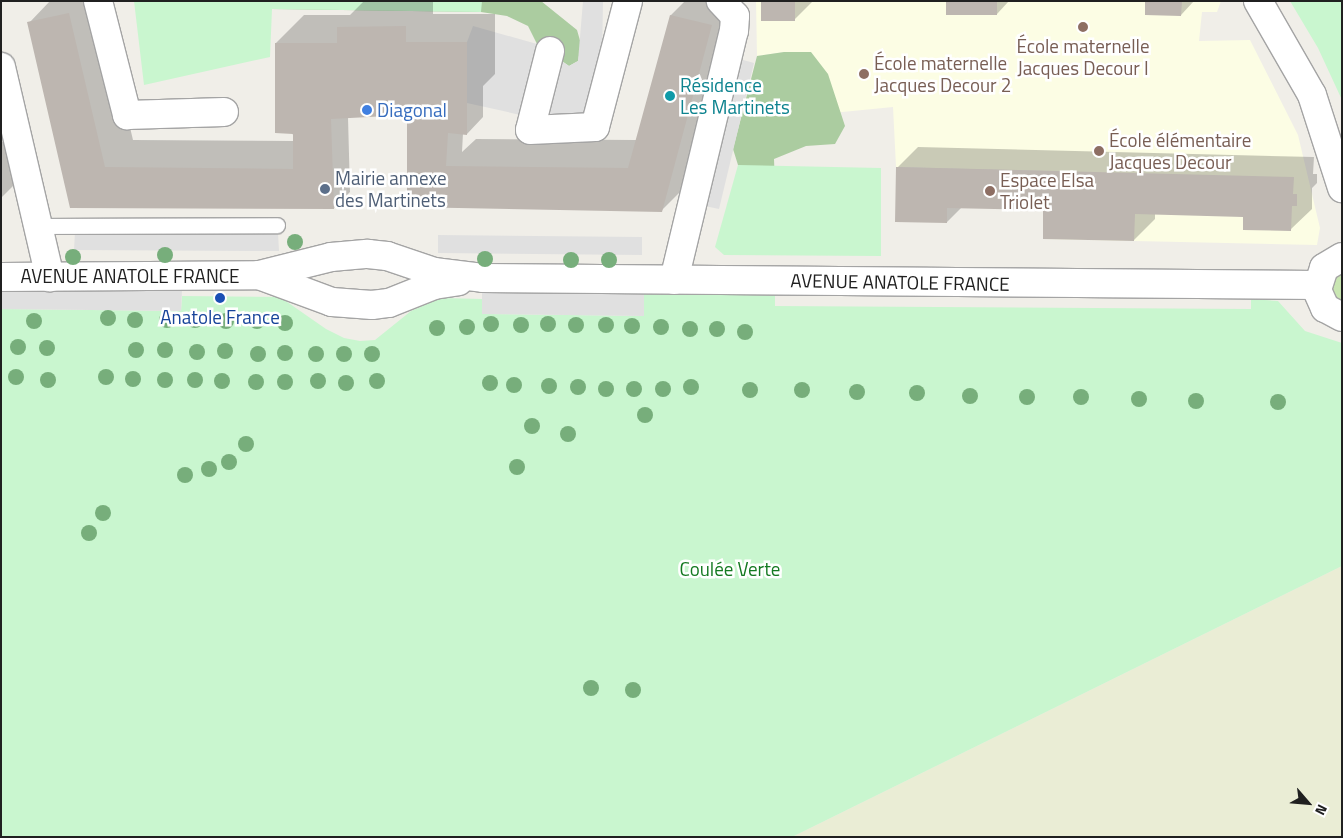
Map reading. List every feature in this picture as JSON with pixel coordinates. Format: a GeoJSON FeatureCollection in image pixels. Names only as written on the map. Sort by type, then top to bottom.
{"type":"FeatureCollection","features":[{"type":"Feature","properties":{"kind":"street"},"geometry":{"type":"LineString","coordinates":[[98,1],[127,115],[224,112]]}},
{"type":"Feature","properties":{"kind":"street"},"geometry":{"type":"LineString","coordinates":[[550,51],[530,130],[595,127],[628,1]]}},
{"type":"Feature","properties":{"kind":"street"},"geometry":{"type":"LineString","coordinates":[[674,280],[734,31],[735,16],[721,1]]}},
{"type":"Feature","properties":{"kind":"street"},"geometry":{"type":"LineString","coordinates":[[1258,1],[1312,95],[1342,188]]}},
{"type":"Feature","properties":{"kind":"street"},"geometry":{"type":"LineString","coordinates":[[1,67],[50,276]]}},
{"type":"Feature","properties":{"kind":"street","name":"AVENUE ANATOLE FRANCE"},"geometry":{"type":"LineString","coordinates":[[1,277],[259,275],[331,257],[368,254],[396,259],[434,272],[483,278],[1317,285]]}},
{"type":"Feature","properties":{"kind":"street"},"geometry":{"type":"LineString","coordinates":[[325,300],[317,285],[318,277],[331,257]]}},
{"type":"Feature","properties":{"kind":"street"},"geometry":{"type":"LineString","coordinates":[[1342,257],[1324,268],[1317,285],[1322,304],[1342,318]]}},
{"type":"Feature","properties":{"kind":"street"},"geometry":{"type":"LineString","coordinates":[[396,259],[407,278],[398,300]]}},
{"type":"Feature","properties":{"kind":"street","name":"AVENUE ANATOLE FRANCE"},"geometry":{"type":"LineString","coordinates":[[259,275],[325,300],[372,305],[398,300],[434,285],[483,278]]}},
{"type":"Feature","properties":{"kind":"lane"},"geometry":{"type":"LineString","coordinates":[[38,226],[276,225]]}},
{"type":"Feature","properties":{"kind":"shaded area"},"geometry":{"type":"Polygon","coordinates":[[[583,1],[603,1],[602,60],[592,99],[579,128],[467,103],[467,42],[473,26],[537,44],[569,66],[578,61],[583,1]]]}},
{"type":"Feature","properties":{"kind":"shaded area","name":"École élémentaire Jacques Decour"},"geometry":{"type":"Polygon","coordinates":[[[756,1],[1221,1],[1217,12],[1202,12],[1199,41],[1250,40],[1298,135],[1320,228],[1317,245],[1043,239],[1047,171],[896,167],[893,107],[822,114],[785,52],[757,56],[756,1]]]}},
{"type":"Feature","properties":{"kind":"shaded area"},"geometry":{"type":"Polygon","coordinates":[[[736,58],[754,63],[719,209],[700,205],[736,58]]]}},
{"type":"Feature","properties":{"kind":"shaded area"},"geometry":{"type":"Polygon","coordinates":[[[75,233],[278,234],[279,251],[74,250],[75,233]]]}},
{"type":"Feature","properties":{"kind":"shaded area"},"geometry":{"type":"Polygon","coordinates":[[[438,235],[642,237],[642,255],[438,253],[438,235]]]}},
{"type":"Feature","properties":{"kind":"shaded area"},"geometry":{"type":"Polygon","coordinates":[[[182,289],[181,311],[1,309],[1,290],[182,289]]]}},
{"type":"Feature","properties":{"kind":"shaded area"},"geometry":{"type":"Polygon","coordinates":[[[482,292],[644,294],[644,316],[482,314],[482,292]]]}},
{"type":"Feature","properties":{"kind":"shaded area"},"geometry":{"type":"Polygon","coordinates":[[[1342,566],[1342,837],[792,837],[1342,566]]]}},
{"type":"Feature","properties":{"kind":"green space"},"geometry":{"type":"Polygon","coordinates":[[[134,1],[482,1],[481,12],[272,9],[270,57],[144,85],[134,1]]]}},
{"type":"Feature","properties":{"kind":"green space"},"geometry":{"type":"Polygon","coordinates":[[[145,1],[541,1],[577,30],[581,44],[578,61],[569,66],[537,44],[528,26],[507,16],[481,12],[272,9],[145,1]]]}},
{"type":"Feature","properties":{"kind":"green space"},"geometry":{"type":"Polygon","coordinates":[[[1290,1],[1342,1],[1342,100],[1318,48],[1290,1]]]}},
{"type":"Feature","properties":{"kind":"green space"},"geometry":{"type":"Polygon","coordinates":[[[784,52],[811,52],[828,74],[845,126],[835,144],[806,146],[774,159],[777,238],[738,165],[733,149],[757,56],[784,52]]]}},
{"type":"Feature","properties":{"kind":"green space"},"geometry":{"type":"Polygon","coordinates":[[[738,165],[881,168],[881,256],[724,255],[715,247],[738,165]]]}},
{"type":"Feature","properties":{"kind":"green space"},"geometry":{"type":"Polygon","coordinates":[[[1342,270],[1342,303],[1335,299],[1330,288],[1331,280],[1342,270]]]}},
{"type":"Feature","properties":{"kind":"green space","name":"Coulée Verte"},"geometry":{"type":"Polygon","coordinates":[[[775,293],[775,306],[1251,309],[1251,299],[1278,301],[1305,331],[1342,343],[1342,566],[792,837],[1,837],[1,309],[181,311],[182,296],[280,297],[326,329],[344,338],[360,341],[375,340],[411,311],[441,298],[482,299],[483,314],[644,316],[644,294],[775,293]]]}},
{"type":"Feature","properties":{"kind":"building"},"geometry":{"type":"Polygon","coordinates":[[[761,1],[795,1],[795,21],[761,21],[761,1]]]}},
{"type":"Feature","properties":{"kind":"building"},"geometry":{"type":"Polygon","coordinates":[[[946,1],[997,1],[997,15],[946,15],[946,1]]]}},
{"type":"Feature","properties":{"kind":"building"},"geometry":{"type":"Polygon","coordinates":[[[1145,1],[1182,1],[1181,16],[1145,15],[1145,1]]]}},
{"type":"Feature","properties":{"kind":"building"},"geometry":{"type":"Polygon","coordinates":[[[69,13],[105,167],[293,169],[293,134],[275,133],[275,43],[337,43],[337,27],[406,26],[406,42],[467,42],[467,135],[448,133],[446,166],[628,168],[670,15],[712,25],[662,212],[407,207],[407,115],[331,119],[334,209],[70,208],[27,22],[69,13]]]}},
{"type":"Feature","properties":{"kind":"building"},"geometry":{"type":"Polygon","coordinates":[[[896,167],[1294,177],[1293,194],[1297,194],[1297,206],[1292,206],[1291,231],[1243,230],[1243,217],[1135,214],[1134,241],[1043,239],[1043,210],[947,208],[947,223],[895,222],[896,167]]]}},
{"type":"Feature","properties":{"kind":"place","name":"École maternelle Jacques Decour I"},"geometry":{"type":"Point","coordinates":[1083,27]}},
{"type":"Feature","properties":{"kind":"place","name":"École maternelle Jacques Decour 2"},"geometry":{"type":"Point","coordinates":[864,74]}},
{"type":"Feature","properties":{"kind":"place","name":"Résidence Les Martinets"},"geometry":{"type":"Point","coordinates":[670,96]}},
{"type":"Feature","properties":{"kind":"place","name":"Diagonal"},"geometry":{"type":"Point","coordinates":[367,110]}},
{"type":"Feature","properties":{"kind":"place","name":"École élémentaire Jacques Decour"},"geometry":{"type":"Point","coordinates":[1099,151]}},
{"type":"Feature","properties":{"kind":"place","name":"Mairie annexe des Martinets"},"geometry":{"type":"Point","coordinates":[325,189]}},
{"type":"Feature","properties":{"kind":"place","name":"Espace Elsa Triolet"},"geometry":{"type":"Point","coordinates":[990,191]}},
{"type":"Feature","properties":{"kind":"place","name":"Anatole France"},"geometry":{"type":"Point","coordinates":[220,298]}}]}
